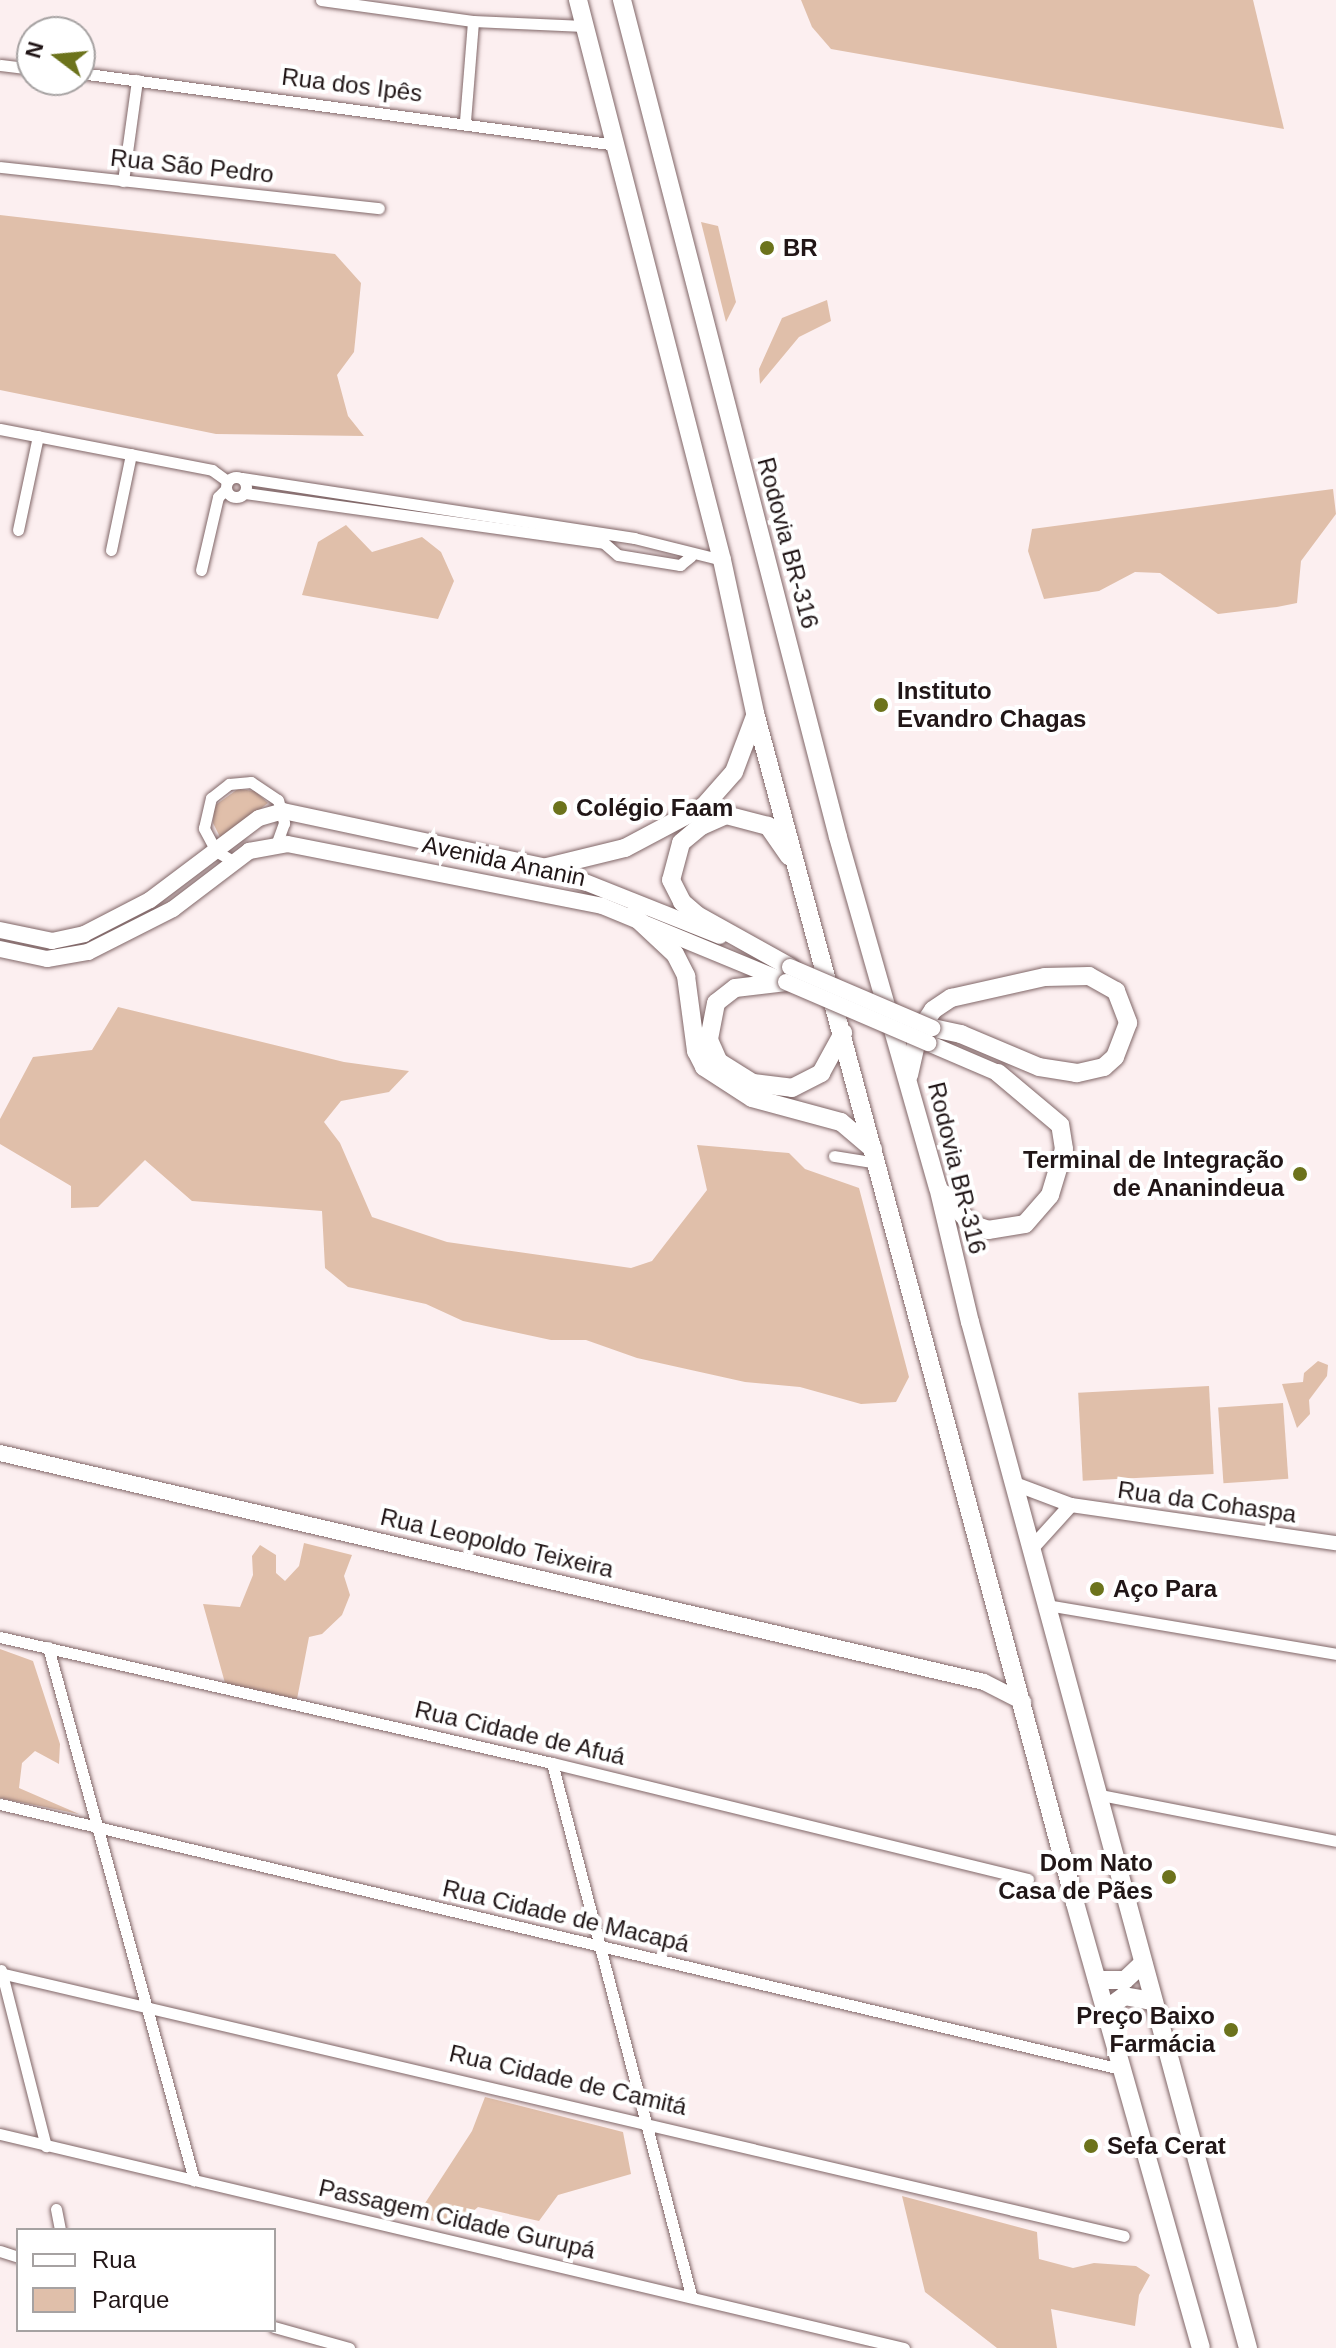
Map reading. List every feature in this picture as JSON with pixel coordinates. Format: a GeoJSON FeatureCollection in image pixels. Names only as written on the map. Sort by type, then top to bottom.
{"type":"FeatureCollection","features":[{"type":"Feature","properties":{"kind":"highway"},"geometry":{"type":"LineString","coordinates":[[578,0],[722,560],[755,713],[806,889],[1121,2069],[1201,2348]]}},
{"type":"Feature","properties":{"kind":"highway","name":"Rodovia BR-316"},"geometry":{"type":"LineString","coordinates":[[622,0],[838,837],[909,1078],[1047,1605],[1248,2348]]}},
{"type":"Feature","properties":{"kind":"highway"},"geometry":{"type":"LineString","coordinates":[[547,867],[625,848],[704,806],[734,772],[755,713]]}},
{"type":"Feature","properties":{"kind":"highway"},"geometry":{"type":"LineString","coordinates":[[788,974],[682,902],[671,880],[672,864],[681,843],[701,826],[726,815],[741,815],[768,826],[785,846],[806,889]]}},
{"type":"Feature","properties":{"kind":"highway"},"geometry":{"type":"LineString","coordinates":[[633,915],[675,954],[686,976],[696,1051],[704,1067],[752,1098],[841,1122],[875,1156]]}},
{"type":"Feature","properties":{"kind":"highway"},"geometry":{"type":"LineString","coordinates":[[788,974],[735,988],[716,1003],[709,1040],[719,1062],[753,1083],[792,1088],[821,1073],[843,1033]]}},
{"type":"Feature","properties":{"kind":"highway"},"geometry":{"type":"LineString","coordinates":[[909,1078],[919,1031],[933,1010],[951,998],[1045,977],[1089,976],[1116,991],[1128,1023],[1115,1057],[1104,1067],[1077,1073],[1039,1067],[961,1034],[930,1036]]}},
{"type":"Feature","properties":{"kind":"highway"},"geometry":{"type":"LineString","coordinates":[[938,1187],[971,1224],[988,1230],[1025,1224],[1050,1195],[1064,1149],[1060,1125],[998,1073]]}},
{"type":"Feature","properties":{"kind":"highway"},"geometry":{"type":"LineString","coordinates":[[1097,1980],[1125,1980],[1143,1963]]}},
{"type":"Feature","properties":{"kind":"highway"},"geometry":{"type":"LineString","coordinates":[[1105,2010],[1124,1996],[1153,2001]]}},
{"type":"Feature","properties":{"kind":"main road","name":"Avenida Ananin"},"geometry":{"type":"LineString","coordinates":[[283,811],[547,867],[620,892],[788,974],[930,1036],[998,1073]]}},
{"type":"Feature","properties":{"kind":"main road"},"geometry":{"type":"LineString","coordinates":[[0,930],[52,941],[84,934],[150,900],[259,818],[283,811]]}},
{"type":"Feature","properties":{"kind":"main road","name":"Avenida Ananin"},"geometry":{"type":"LineString","coordinates":[[0,949],[47,959],[88,952],[173,909],[233,861],[276,845],[443,872],[633,915],[788,974]]}},
{"type":"Feature","properties":{"kind":"main road","name":"Rua Leopoldo Teixeira"},"geometry":{"type":"LineString","coordinates":[[0,1453],[984,1682],[1023,1702]]}},
{"type":"Feature","properties":{"kind":"main road"},"geometry":{"type":"LineString","coordinates":[[984,1682],[998,1676],[1011,1661]]}},
{"type":"Feature","properties":{"kind":"street"},"geometry":{"type":"LineString","coordinates":[[321,0],[473,21],[584,26]]}},
{"type":"Feature","properties":{"kind":"street"},"geometry":{"type":"LineString","coordinates":[[465,121],[473,21]]}},
{"type":"Feature","properties":{"kind":"street","name":"Rua dos Ipês"},"geometry":{"type":"LineString","coordinates":[[96,75],[465,121],[617,145]]}},
{"type":"Feature","properties":{"kind":"street"},"geometry":{"type":"LineString","coordinates":[[123,181],[137,80]]}},
{"type":"Feature","properties":{"kind":"street","name":"Rua São Pedro"},"geometry":{"type":"LineString","coordinates":[[0,167],[379,208]]}},
{"type":"Feature","properties":{"kind":"street"},"geometry":{"type":"LineString","coordinates":[[0,429],[212,470],[234,497],[245,493],[605,539],[660,543],[683,547],[691,556],[722,560]]}},
{"type":"Feature","properties":{"kind":"street"},"geometry":{"type":"LineString","coordinates":[[18,530],[38,436]]}},
{"type":"Feature","properties":{"kind":"street"},"geometry":{"type":"LineString","coordinates":[[111,550],[131,454]]}},
{"type":"Feature","properties":{"kind":"street"},"geometry":{"type":"LineString","coordinates":[[201,570],[218,497],[226,485],[242,478],[605,539],[618,555],[680,565],[691,556]]}},
{"type":"Feature","properties":{"kind":"street"},"geometry":{"type":"LineString","coordinates":[[242,478],[245,493]]}},
{"type":"Feature","properties":{"kind":"street"},"geometry":{"type":"LineString","coordinates":[[657,561],[660,543]]}},
{"type":"Feature","properties":{"kind":"street"},"geometry":{"type":"LineString","coordinates":[[233,861],[216,851],[204,828],[204,815],[219,790],[240,781],[262,785],[283,811],[276,845]]}},
{"type":"Feature","properties":{"kind":"street"},"geometry":{"type":"LineString","coordinates":[[834,1156],[875,1156]]}},
{"type":"Feature","properties":{"kind":"street","name":"Rua da Cohaspa"},"geometry":{"type":"LineString","coordinates":[[1015,1484],[1071,1505],[1336,1543]]}},
{"type":"Feature","properties":{"kind":"street"},"geometry":{"type":"LineString","coordinates":[[1032,1548],[1071,1505]]}},
{"type":"Feature","properties":{"kind":"street"},"geometry":{"type":"LineString","coordinates":[[1047,1605],[1336,1654]]}},
{"type":"Feature","properties":{"kind":"street","name":"Rua Cidade de Afuá"},"geometry":{"type":"LineString","coordinates":[[0,1637],[552,1763],[1028,1879]]}},
{"type":"Feature","properties":{"kind":"street"},"geometry":{"type":"LineString","coordinates":[[48,1647],[194,2180]]}},
{"type":"Feature","properties":{"kind":"street"},"geometry":{"type":"LineString","coordinates":[[552,1763],[691,2295]]}},
{"type":"Feature","properties":{"kind":"street"},"geometry":{"type":"LineString","coordinates":[[1100,1795],[1336,1841]]}},
{"type":"Feature","properties":{"kind":"street","name":"Rua Cidade de Macapá"},"geometry":{"type":"LineString","coordinates":[[0,1804],[1121,2069]]}},
{"type":"Feature","properties":{"kind":"street"},"geometry":{"type":"LineString","coordinates":[[1,1971],[46,2146]]}},
{"type":"Feature","properties":{"kind":"street","name":"Rua Cidade de Camitá"},"geometry":{"type":"LineString","coordinates":[[1,1971],[646,2120],[1124,2236]]}},
{"type":"Feature","properties":{"kind":"street","name":"Passagem Cidade Gurupá"},"geometry":{"type":"LineString","coordinates":[[0,2134],[691,2295],[904,2348]]}},
{"type":"Feature","properties":{"kind":"street"},"geometry":{"type":"LineString","coordinates":[[56,2209],[60,2228]]}},
{"type":"Feature","properties":{"kind":"street"},"geometry":{"type":"LineString","coordinates":[[276,2328],[349,2348]]}},
{"type":"Feature","properties":{"kind":"green space"},"geometry":{"type":"Polygon","coordinates":[[[801,0],[1253,0],[1284,129],[831,49],[812,27],[801,0]]]}},
{"type":"Feature","properties":{"kind":"green space"},"geometry":{"type":"Polygon","coordinates":[[[0,215],[335,254],[361,283],[354,352],[337,375],[348,416],[364,436],[216,434],[0,390],[0,215]]]}},
{"type":"Feature","properties":{"kind":"green space"},"geometry":{"type":"Polygon","coordinates":[[[701,222],[718,226],[736,302],[726,322],[701,222]]]}},
{"type":"Feature","properties":{"kind":"green space"},"geometry":{"type":"Polygon","coordinates":[[[827,300],[831,321],[799,337],[760,384],[759,369],[782,318],[827,300]]]}},
{"type":"Feature","properties":{"kind":"green space"},"geometry":{"type":"Polygon","coordinates":[[[1333,489],[1336,514],[1301,561],[1297,603],[1218,614],[1160,573],[1135,572],[1099,591],[1044,599],[1028,551],[1032,529],[1333,489]]]}},
{"type":"Feature","properties":{"kind":"green space"},"geometry":{"type":"Polygon","coordinates":[[[346,525],[372,552],[422,537],[441,552],[454,581],[438,619],[302,595],[318,542],[346,525]]]}},
{"type":"Feature","properties":{"kind":"green space"},"geometry":{"type":"Polygon","coordinates":[[[238,789],[255,791],[268,803],[221,839],[213,823],[214,806],[238,789]]]}},
{"type":"Feature","properties":{"kind":"green space"},"geometry":{"type":"Polygon","coordinates":[[[118,1007],[344,1062],[409,1071],[389,1092],[341,1101],[324,1122],[340,1143],[372,1217],[447,1242],[631,1268],[652,1261],[707,1190],[697,1145],[789,1153],[805,1169],[859,1188],[909,1377],[896,1402],[861,1404],[800,1387],[745,1382],[637,1358],[586,1340],[551,1340],[463,1321],[426,1304],[348,1287],[325,1268],[322,1211],[192,1201],[145,1160],[98,1207],[71,1208],[71,1186],[0,1144],[0,1119],[33,1057],[92,1050],[118,1007]]]}},
{"type":"Feature","properties":{"kind":"green space"},"geometry":{"type":"Polygon","coordinates":[[[1318,1361],[1328,1365],[1327,1376],[1309,1400],[1310,1414],[1297,1428],[1282,1384],[1303,1382],[1304,1373],[1318,1361]]]}},
{"type":"Feature","properties":{"kind":"green space"},"geometry":{"type":"Polygon","coordinates":[[[1209,1386],[1214,1474],[1083,1481],[1078,1393],[1209,1386]]]}},
{"type":"Feature","properties":{"kind":"green space"},"geometry":{"type":"Polygon","coordinates":[[[1283,1403],[1288,1479],[1223,1483],[1218,1408],[1283,1403]]]}},
{"type":"Feature","properties":{"kind":"green space"},"geometry":{"type":"Polygon","coordinates":[[[304,1543],[352,1555],[344,1576],[350,1595],[342,1615],[322,1634],[309,1637],[297,1699],[225,1683],[203,1604],[240,1607],[253,1575],[252,1556],[260,1545],[276,1555],[276,1573],[285,1581],[299,1566],[304,1543]]]}},
{"type":"Feature","properties":{"kind":"green space"},"geometry":{"type":"Polygon","coordinates":[[[0,1649],[33,1661],[60,1744],[59,1764],[35,1751],[22,1763],[19,1788],[79,1814],[0,1798],[0,1649]]]}},
{"type":"Feature","properties":{"kind":"green space"},"geometry":{"type":"Polygon","coordinates":[[[485,2097],[623,2132],[631,2174],[558,2195],[539,2221],[478,2207],[456,2226],[416,2217],[472,2131],[485,2097]]]}},
{"type":"Feature","properties":{"kind":"green space"},"geometry":{"type":"Polygon","coordinates":[[[902,2196],[1037,2232],[1039,2259],[1073,2268],[1094,2263],[1136,2266],[1150,2275],[1139,2295],[1135,2326],[1051,2309],[1057,2348],[997,2348],[925,2292],[902,2196]]]}},
{"type":"Feature","properties":{"kind":"place","name":"BR"},"geometry":{"type":"Point","coordinates":[767,248]}},
{"type":"Feature","properties":{"kind":"place","name":"Instituto Evandro Chagas"},"geometry":{"type":"Point","coordinates":[881,705]}},
{"type":"Feature","properties":{"kind":"place","name":"Colégio Faam"},"geometry":{"type":"Point","coordinates":[560,808]}},
{"type":"Feature","properties":{"kind":"place","name":"Terminal de Integração de Ananindeua"},"geometry":{"type":"Point","coordinates":[1300,1174]}},
{"type":"Feature","properties":{"kind":"place","name":"Aço Para"},"geometry":{"type":"Point","coordinates":[1097,1589]}},
{"type":"Feature","properties":{"kind":"place","name":"Dom Nato Casa de Pães"},"geometry":{"type":"Point","coordinates":[1169,1877]}},
{"type":"Feature","properties":{"kind":"place","name":"Preço Baixo Farmácia"},"geometry":{"type":"Point","coordinates":[1231,2030]}},
{"type":"Feature","properties":{"kind":"place","name":"Sefa Cerat"},"geometry":{"type":"Point","coordinates":[1091,2146]}}]}
